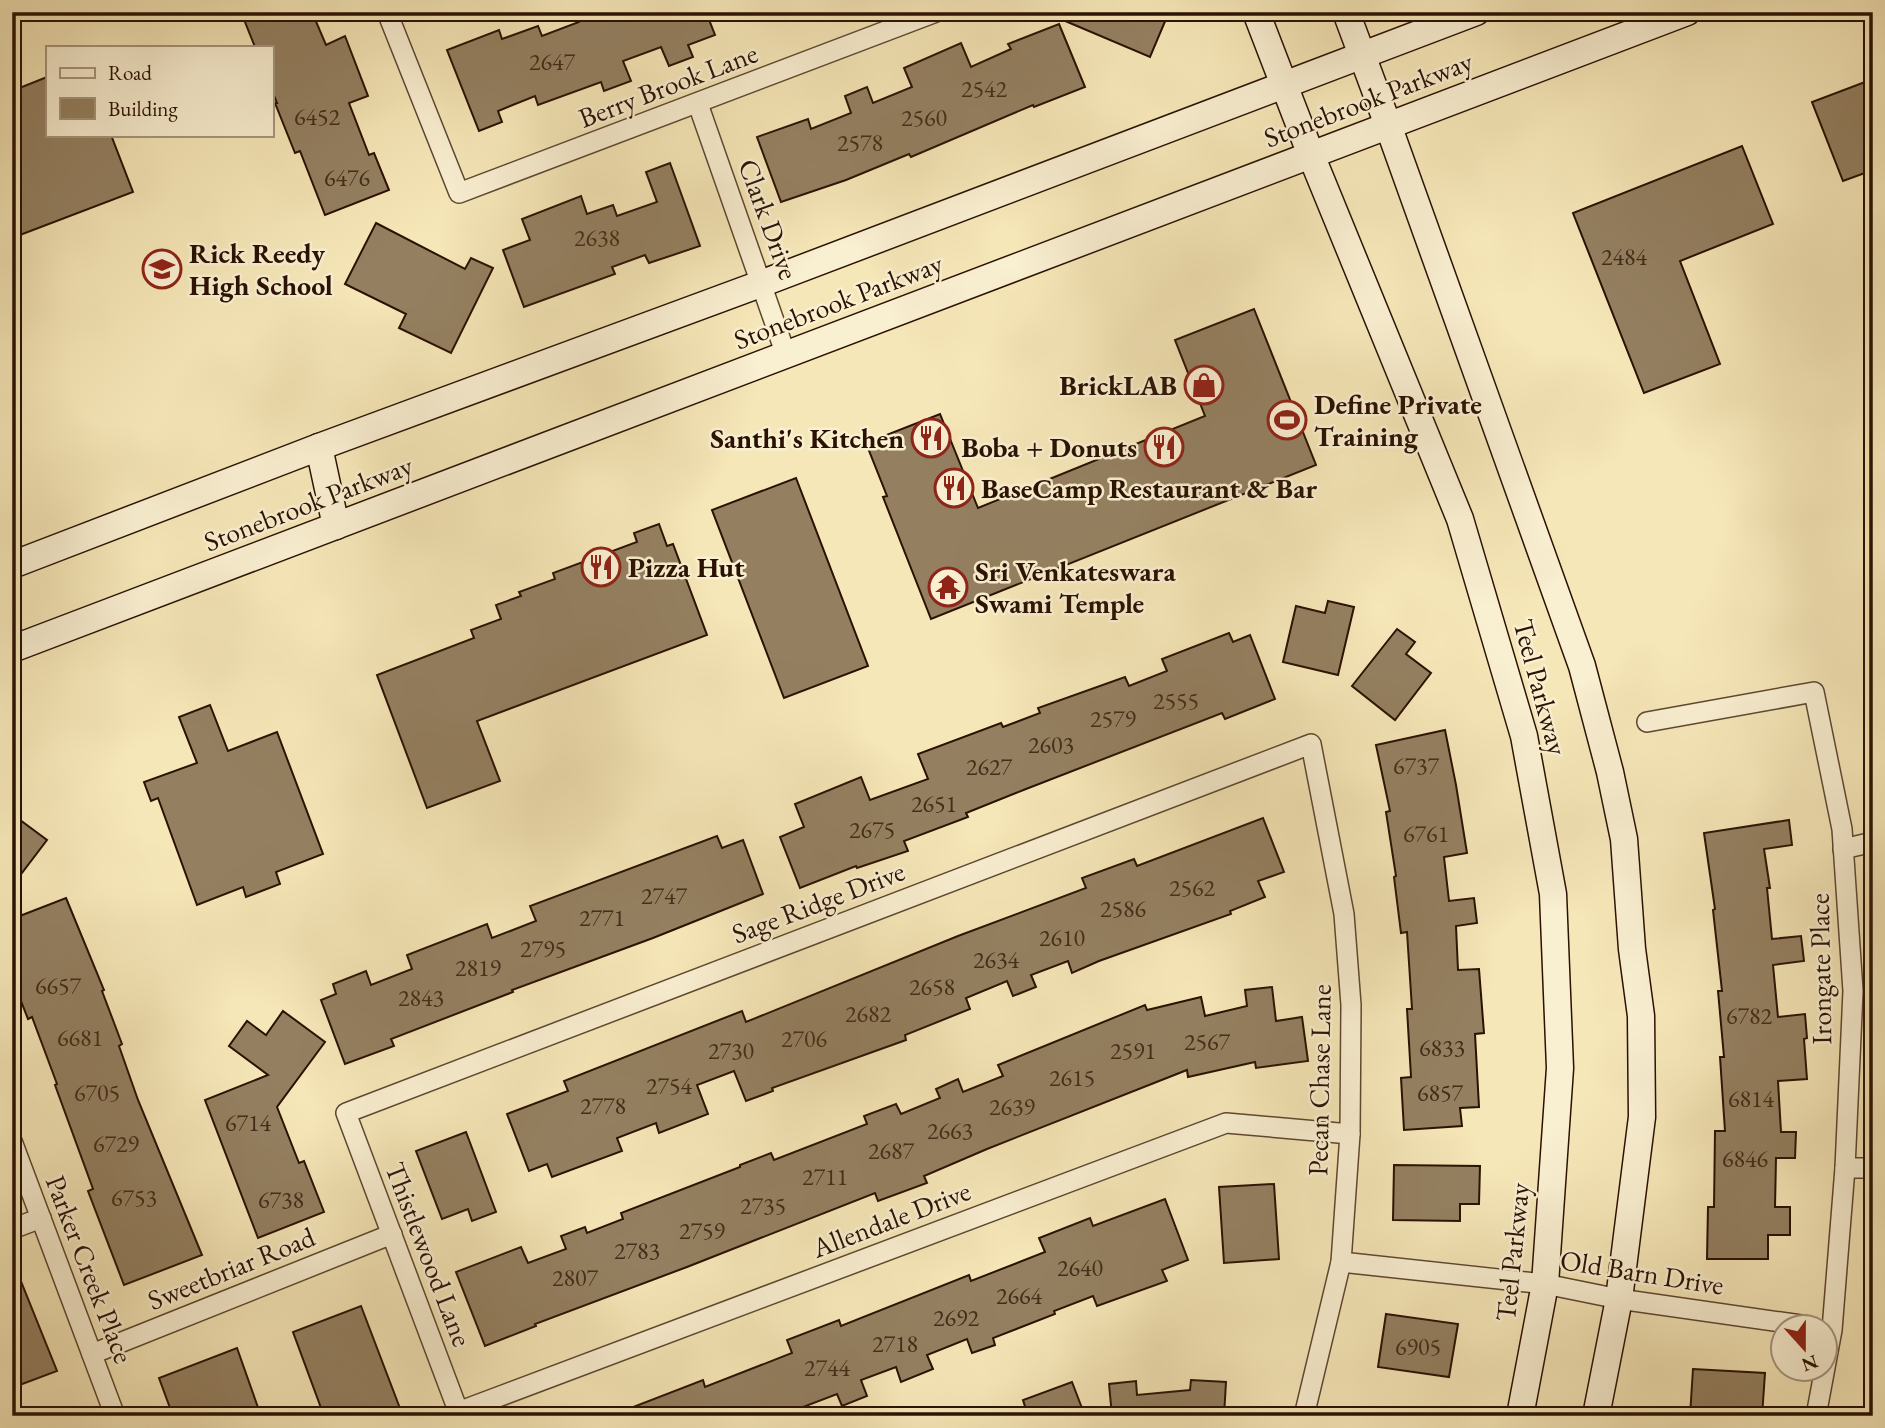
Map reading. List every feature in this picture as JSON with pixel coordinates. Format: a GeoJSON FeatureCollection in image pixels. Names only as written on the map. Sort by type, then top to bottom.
{"type":"FeatureCollection","features":[{"type":"Feature","properties":{"kind":"main road","name":"Teel Parkway"},"geometry":{"type":"LineString","coordinates":[[1256,12],[1311,155],[1460,519],[1524,736],[1553,894],[1560,1068],[1545,1284],[1520,1416]]}},
{"type":"Feature","properties":{"kind":"main road","name":"Teel Parkway"},"geometry":{"type":"LineString","coordinates":[[1346,12],[1582,666],[1610,772],[1624,839],[1643,1058],[1642,1117],[1619,1299],[1596,1416]]}},
{"type":"Feature","properties":{"kind":"main road","name":"Stonebrook Parkway"},"geometry":{"type":"LineString","coordinates":[[12,565],[319,447],[763,284],[1476,12]]}},
{"type":"Feature","properties":{"kind":"main road","name":"Stonebrook Parkway"},"geometry":{"type":"LineString","coordinates":[[12,649],[1687,12]]}},
{"type":"Feature","properties":{"kind":"main road"},"geometry":{"type":"LineString","coordinates":[[319,447],[336,526]]}},
{"type":"Feature","properties":{"kind":"street","name":"Berry Brook Lane"},"geometry":{"type":"LineString","coordinates":[[387,12],[459,193],[936,12]]}},
{"type":"Feature","properties":{"kind":"street","name":"Clark Drive"},"geometry":{"type":"LineString","coordinates":[[698,104],[786,355]]}},
{"type":"Feature","properties":{"kind":"street","name":"Irongate Place"},"geometry":{"type":"LineString","coordinates":[[1647,722],[1814,692],[1842,829],[1853,991],[1844,1168],[1831,1312]]}},
{"type":"Feature","properties":{"kind":"street","name":"Sage Ridge Drive"},"geometry":{"type":"LineString","coordinates":[[346,1113],[1311,744]]}},
{"type":"Feature","properties":{"kind":"street","name":"Pecan Chase Lane"},"geometry":{"type":"LineString","coordinates":[[1304,1416],[1341,1262],[1350,1134],[1351,1005],[1344,914],[1311,744]]}},
{"type":"Feature","properties":{"kind":"street"},"geometry":{"type":"LineString","coordinates":[[1843,849],[1873,842]]}},
{"type":"Feature","properties":{"kind":"street","name":"Thistlewood Lane"},"geometry":{"type":"LineString","coordinates":[[346,1113],[459,1414]]}},
{"type":"Feature","properties":{"kind":"street","name":"Allendale Drive"},"geometry":{"type":"LineString","coordinates":[[459,1414],[1226,1123],[1350,1134]]}},
{"type":"Feature","properties":{"kind":"street","name":"Parker Creek Place"},"geometry":{"type":"LineString","coordinates":[[12,1141],[116,1416]]}},
{"type":"Feature","properties":{"kind":"street"},"geometry":{"type":"LineString","coordinates":[[1844,1168],[1873,1168]]}},
{"type":"Feature","properties":{"kind":"street"},"geometry":{"type":"LineString","coordinates":[[12,1229],[41,1218]]}},
{"type":"Feature","properties":{"kind":"street","name":"Sweetbriar Road"},"geometry":{"type":"LineString","coordinates":[[92,1354],[392,1234]]}},
{"type":"Feature","properties":{"kind":"street","name":"Old Barn Drive"},"geometry":{"type":"LineString","coordinates":[[1341,1262],[1545,1284],[1619,1299],[1770,1321]]}},
{"type":"Feature","properties":{"kind":"street","name":"Irongate Place"},"geometry":{"type":"LineString","coordinates":[[1816,1416],[1821,1382]]}},
{"type":"Feature","properties":{"kind":"building"},"geometry":{"type":"Polygon","coordinates":[[[241,12],[312,12],[326,45],[345,36],[368,96],[349,103],[369,155],[374,153],[389,190],[325,215],[300,151],[295,153],[275,103],[273,46],[255,46],[241,12]]]}},
{"type":"Feature","properties":{"kind":"building"},"geometry":{"type":"Polygon","coordinates":[[[576,12],[706,12],[715,35],[688,45],[693,57],[669,66],[661,47],[623,61],[631,81],[604,91],[601,82],[538,105],[535,96],[498,111],[502,122],[479,131],[447,50],[499,30],[502,39],[538,26],[542,36],[579,22],[576,12]]]}},
{"type":"Feature","properties":{"kind":"building"},"geometry":{"type":"Polygon","coordinates":[[[1044,12],[1169,12],[1150,57],[1044,12]]]}},
{"type":"Feature","properties":{"kind":"building"},"geometry":{"type":"Polygon","coordinates":[[[1059,24],[1085,87],[1034,107],[1033,105],[911,157],[909,154],[846,180],[781,202],[757,137],[808,119],[811,129],[851,113],[845,96],[867,87],[873,103],[912,87],[904,68],[961,43],[971,67],[1011,49],[1008,44],[1059,24]]]}},
{"type":"Feature","properties":{"kind":"building"},"geometry":{"type":"Polygon","coordinates":[[[46,77],[46,136],[111,136],[133,192],[12,238],[12,91],[46,77]]]}},
{"type":"Feature","properties":{"kind":"building"},"geometry":{"type":"Polygon","coordinates":[[[1873,79],[1873,170],[1843,181],[1812,102],[1873,79]]]}},
{"type":"Feature","properties":{"kind":"building"},"geometry":{"type":"Polygon","coordinates":[[[1742,146],[1773,224],[1680,261],[1720,364],[1644,393],[1573,213],[1742,146]]]}},
{"type":"Feature","properties":{"kind":"building"},"geometry":{"type":"Polygon","coordinates":[[[670,163],[700,246],[649,263],[645,255],[612,267],[615,274],[524,307],[503,250],[530,240],[522,219],[581,196],[587,214],[613,205],[617,216],[657,202],[646,172],[670,163]]]}},
{"type":"Feature","properties":{"kind":"building"},"geometry":{"type":"Polygon","coordinates":[[[376,223],[465,269],[471,258],[493,268],[451,353],[399,328],[406,314],[345,284],[376,223]]]}},
{"type":"Feature","properties":{"kind":"building"},"geometry":{"type":"Polygon","coordinates":[[[1254,309],[1316,465],[931,619],[883,497],[887,496],[866,443],[940,414],[978,508],[1205,416],[1175,340],[1254,309]]]}},
{"type":"Feature","properties":{"kind":"building"},"geometry":{"type":"Polygon","coordinates":[[[796,478],[868,666],[784,698],[712,510],[796,478]]]}},
{"type":"Feature","properties":{"kind":"building"},"geometry":{"type":"Polygon","coordinates":[[[659,524],[667,546],[673,544],[707,635],[477,721],[500,781],[427,808],[377,675],[474,638],[471,630],[501,619],[496,605],[521,596],[519,592],[555,579],[553,573],[637,542],[634,533],[659,524]]]}},
{"type":"Feature","properties":{"kind":"building"},"geometry":{"type":"Polygon","coordinates":[[[1328,601],[1354,607],[1338,675],[1283,662],[1296,606],[1325,613],[1328,601]]]}},
{"type":"Feature","properties":{"kind":"building"},"geometry":{"type":"Polygon","coordinates":[[[1397,629],[1415,642],[1406,654],[1431,673],[1395,720],[1352,686],[1397,629]]]}},
{"type":"Feature","properties":{"kind":"building"},"geometry":{"type":"Polygon","coordinates":[[[1229,633],[1233,642],[1250,635],[1275,699],[1225,719],[1222,713],[1026,789],[966,813],[968,817],[904,841],[908,851],[857,868],[856,866],[800,888],[780,837],[804,827],[795,804],[861,777],[870,800],[928,779],[918,754],[1001,723],[1003,727],[1040,713],[1038,708],[1125,677],[1129,686],[1167,671],[1162,659],[1229,633]]]}},
{"type":"Feature","properties":{"kind":"building"},"geometry":{"type":"Polygon","coordinates":[[[210,705],[228,751],[277,732],[323,854],[276,872],[280,884],[246,897],[243,887],[197,905],[158,798],[151,801],[144,782],[197,763],[179,717],[210,705]]]}},
{"type":"Feature","properties":{"kind":"building"},"geometry":{"type":"Polygon","coordinates":[[[1445,730],[1467,853],[1444,857],[1449,901],[1474,898],[1477,923],[1456,926],[1458,970],[1479,969],[1484,1033],[1475,1034],[1479,1107],[1460,1108],[1462,1126],[1404,1130],[1401,1078],[1411,1077],[1407,1009],[1412,1009],[1407,932],[1401,933],[1386,812],[1390,811],[1376,745],[1445,730]]]}},
{"type":"Feature","properties":{"kind":"building"},"geometry":{"type":"Polygon","coordinates":[[[12,814],[47,840],[12,886],[12,814]]]}},
{"type":"Feature","properties":{"kind":"building"},"geometry":{"type":"Polygon","coordinates":[[[1263,818],[1284,872],[1258,881],[1265,897],[1230,911],[1231,914],[1072,973],[1068,961],[1031,975],[1036,987],[1013,996],[1007,981],[966,998],[970,1009],[905,1035],[906,1040],[772,1088],[773,1091],[746,1101],[734,1071],[697,1085],[708,1114],[659,1133],[656,1123],[617,1138],[622,1151],[552,1177],[547,1164],[529,1171],[507,1114],[568,1091],[564,1081],[742,1011],[746,1022],[958,936],[1086,888],[1082,878],[1134,859],[1137,866],[1263,818]]]}},
{"type":"Feature","properties":{"kind":"building"},"geometry":{"type":"Polygon","coordinates":[[[1789,820],[1792,845],[1764,849],[1770,888],[1767,888],[1772,939],[1801,936],[1804,961],[1773,965],[1778,1017],[1805,1014],[1807,1038],[1804,1039],[1807,1079],[1778,1081],[1781,1132],[1796,1132],[1795,1158],[1776,1158],[1775,1207],[1790,1207],[1790,1235],[1768,1235],[1768,1259],[1707,1259],[1708,1207],[1714,1207],[1715,1131],[1725,1131],[1720,1057],[1724,1057],[1718,991],[1722,991],[1715,909],[1704,833],[1789,820]]]}},
{"type":"Feature","properties":{"kind":"building"},"geometry":{"type":"Polygon","coordinates":[[[717,836],[722,848],[743,840],[763,894],[391,1039],[394,1046],[345,1064],[321,1000],[336,994],[333,984],[366,971],[371,985],[412,969],[407,955],[487,924],[492,938],[536,921],[530,906],[717,836]]]}},
{"type":"Feature","properties":{"kind":"building"},"geometry":{"type":"Polygon","coordinates":[[[66,898],[104,990],[102,991],[122,1044],[119,1046],[138,1100],[202,1255],[124,1285],[88,1191],[93,1189],[55,1085],[57,1084],[32,1017],[28,1019],[12,978],[12,919],[66,898]]]}},
{"type":"Feature","properties":{"kind":"building"},"geometry":{"type":"Polygon","coordinates":[[[1272,987],[1276,1021],[1302,1017],[1308,1061],[1256,1068],[1255,1062],[1188,1077],[1187,1070],[924,1176],[927,1183],[878,1201],[875,1193],[535,1324],[536,1326],[485,1346],[456,1272],[521,1247],[528,1263],[566,1249],[561,1236],[585,1227],[587,1233],[623,1219],[621,1213],[740,1165],[771,1153],[774,1160],[867,1124],[864,1116],[896,1104],[901,1114],[940,1098],[936,1089],[958,1079],[963,1092],[1003,1076],[998,1065],[1145,1005],[1147,1010],[1201,997],[1205,1016],[1247,1006],[1245,990],[1272,987]]]}},
{"type":"Feature","properties":{"kind":"building"},"geometry":{"type":"Polygon","coordinates":[[[283,1011],[325,1042],[277,1107],[299,1163],[304,1161],[324,1212],[258,1238],[205,1100],[268,1075],[229,1046],[247,1021],[266,1035],[283,1011]]]}},
{"type":"Feature","properties":{"kind":"building"},"geometry":{"type":"Polygon","coordinates":[[[466,1132],[496,1212],[472,1221],[468,1209],[442,1219],[416,1151],[466,1132]]]}},
{"type":"Feature","properties":{"kind":"building"},"geometry":{"type":"Polygon","coordinates":[[[1394,1165],[1480,1166],[1479,1204],[1460,1204],[1460,1221],[1393,1220],[1394,1165]]]}},
{"type":"Feature","properties":{"kind":"building"},"geometry":{"type":"Polygon","coordinates":[[[1274,1184],[1279,1259],[1224,1263],[1219,1187],[1274,1184]]]}},
{"type":"Feature","properties":{"kind":"building"},"geometry":{"type":"Polygon","coordinates":[[[1165,1199],[1188,1260],[1162,1270],[1167,1281],[1097,1306],[1093,1296],[993,1338],[995,1345],[972,1353],[967,1339],[927,1355],[933,1369],[901,1382],[896,1367],[861,1380],[867,1396],[842,1406],[837,1394],[795,1410],[797,1416],[615,1414],[703,1380],[705,1387],[792,1353],[787,1340],[839,1320],[841,1326],[969,1275],[971,1281],[1045,1252],[1039,1238],[1090,1218],[1093,1226],[1165,1199]]]}},
{"type":"Feature","properties":{"kind":"building"},"geometry":{"type":"Polygon","coordinates":[[[12,1259],[57,1371],[17,1386],[12,1375],[12,1259]]]}},
{"type":"Feature","properties":{"kind":"building"},"geometry":{"type":"Polygon","coordinates":[[[361,1306],[401,1411],[388,1416],[324,1416],[293,1332],[361,1306]]]}},
{"type":"Feature","properties":{"kind":"building"},"geometry":{"type":"Polygon","coordinates":[[[1386,1314],[1458,1324],[1449,1377],[1378,1367],[1386,1314]]]}},
{"type":"Feature","properties":{"kind":"building"},"geometry":{"type":"Polygon","coordinates":[[[237,1348],[261,1416],[173,1416],[159,1378],[237,1348]]]}},
{"type":"Feature","properties":{"kind":"building"},"geometry":{"type":"Polygon","coordinates":[[[1693,1369],[1765,1373],[1762,1416],[1690,1416],[1693,1369]]]}},
{"type":"Feature","properties":{"kind":"building"},"geometry":{"type":"Polygon","coordinates":[[[1191,1380],[1226,1382],[1224,1416],[1112,1416],[1109,1384],[1136,1381],[1137,1395],[1190,1390],[1191,1380]]]}},
{"type":"Feature","properties":{"kind":"building"},"geometry":{"type":"Polygon","coordinates":[[[1072,1382],[1085,1416],[1028,1416],[1023,1400],[1072,1382]]]}},
{"type":"Feature","properties":{"kind":"place","name":"Rick Reedy High School"},"geometry":{"type":"Point","coordinates":[162,269]}},
{"type":"Feature","properties":{"kind":"place","name":"BrickLAB"},"geometry":{"type":"Point","coordinates":[1204,385]}},
{"type":"Feature","properties":{"kind":"place","name":"Define Private Training"},"geometry":{"type":"Point","coordinates":[1287,420]}},
{"type":"Feature","properties":{"kind":"place","name":"Santhi's Kitchen"},"geometry":{"type":"Point","coordinates":[931,438]}},
{"type":"Feature","properties":{"kind":"place","name":"Boba + Donuts"},"geometry":{"type":"Point","coordinates":[1164,447]}},
{"type":"Feature","properties":{"kind":"place","name":"BaseCamp Restaurant & Bar"},"geometry":{"type":"Point","coordinates":[954,488]}},
{"type":"Feature","properties":{"kind":"place","name":"Pizza Hut"},"geometry":{"type":"Point","coordinates":[601,567]}},
{"type":"Feature","properties":{"kind":"place","name":"Sri Venkateswara Swami Temple"},"geometry":{"type":"Point","coordinates":[948,587]}}]}
